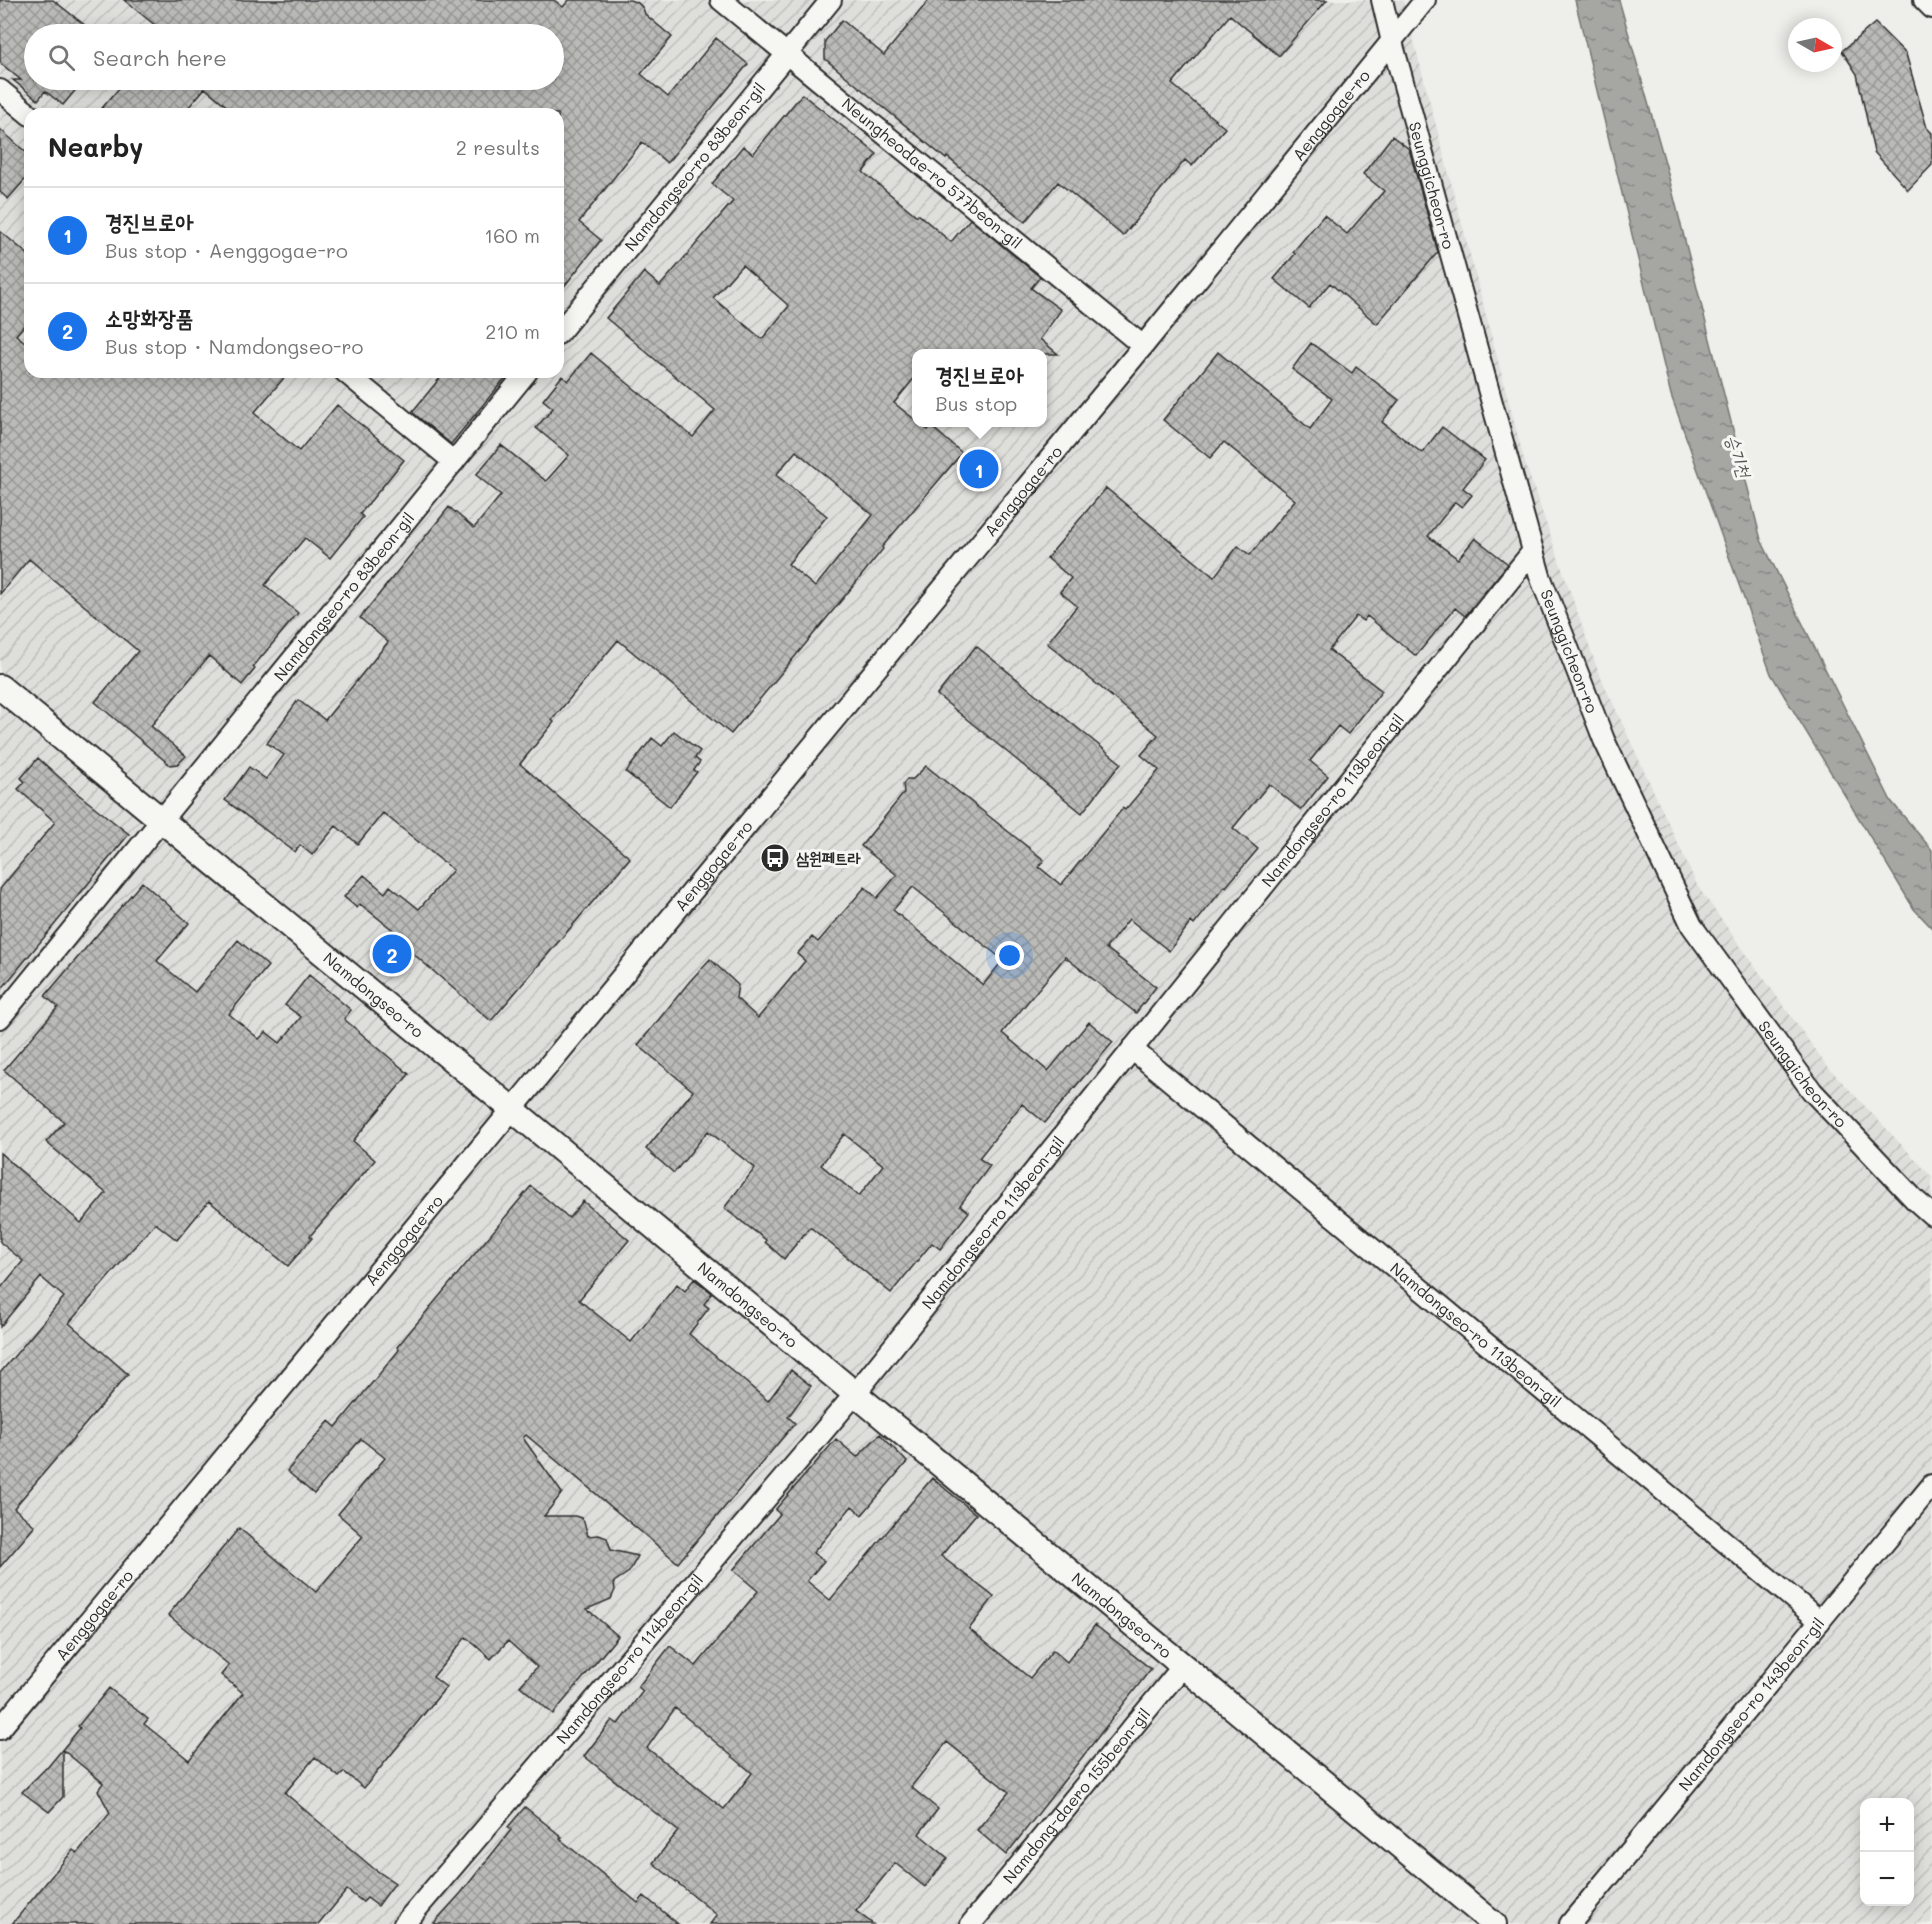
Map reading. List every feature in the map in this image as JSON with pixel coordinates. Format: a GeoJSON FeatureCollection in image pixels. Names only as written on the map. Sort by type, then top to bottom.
{"type":"FeatureCollection","features":[{"type":"Feature","properties":{"kind":"main road","name":"Namdongseo-ro"},"geometry":{"type":"LineString","coordinates":[[0,687],[1494,1924]]}},
{"type":"Feature","properties":{"kind":"street","name":"Neungheodae-ro 577beon-gil"},"geometry":{"type":"LineString","coordinates":[[722,0],[1143,346]]}},
{"type":"Feature","properties":{"kind":"street","name":"Namdongseo-ro 83beon-gil"},"geometry":{"type":"LineString","coordinates":[[564,327],[831,0]]}},
{"type":"Feature","properties":{"kind":"street","name":"Seunggicheon-ro"},"geometry":{"type":"LineString","coordinates":[[1382,0],[1540,576],[1604,740],[1692,926],[1812,1091],[1914,1199],[1932,1215]]}},
{"type":"Feature","properties":{"kind":"street","name":"Aenggogae-ro"},"geometry":{"type":"LineString","coordinates":[[0,1729],[1143,346],[1425,0]]}},
{"type":"Feature","properties":{"kind":"street"},"geometry":{"type":"LineString","coordinates":[[1924,0],[1932,8]]}},
{"type":"Feature","properties":{"kind":"street"},"geometry":{"type":"LineString","coordinates":[[0,90],[24,110]]}},
{"type":"Feature","properties":{"kind":"street"},"geometry":{"type":"LineString","coordinates":[[352,378],[454,462]]}},
{"type":"Feature","properties":{"kind":"street","name":"Namdongseo-ro 83beon-gil"},"geometry":{"type":"LineString","coordinates":[[0,1018],[522,378]]}},
{"type":"Feature","properties":{"kind":"street","name":"Namdongseo-ro 113beon-gil"},"geometry":{"type":"LineString","coordinates":[[855,1394],[1533,551]]}},
{"type":"Feature","properties":{"kind":"street","name":"Namdongseo-ro 113beon-gil"},"geometry":{"type":"LineString","coordinates":[[1132,1049],[1820,1621]]}},
{"type":"Feature","properties":{"kind":"street","name":"Namdongseo-ro 114beon-gil"},"geometry":{"type":"LineString","coordinates":[[404,1924],[855,1394]]}},
{"type":"Feature","properties":{"kind":"street","name":"Namdongseo-ro 143beon-gil"},"geometry":{"type":"LineString","coordinates":[[1570,1924],[1932,1485]]}},
{"type":"Feature","properties":{"kind":"street","name":"Namdong-daero 155beon-gil"},"geometry":{"type":"LineString","coordinates":[[971,1924],[1183,1666]]}},
{"type":"Feature","properties":{"kind":"shaded area"},"geometry":{"type":"Polygon","coordinates":[[[0,0],[1403,0],[1525,463],[1598,671],[1698,887],[1827,1066],[1932,1177],[1932,1924],[0,1924],[0,0]]]}},
{"type":"Feature","properties":{"kind":"water","name":"승기천"},"geometry":{"type":"Polygon","coordinates":[[[1575,0],[1619,0],[1666,166],[1761,540],[1891,801],[1932,850],[1932,928],[1914,909],[1771,674],[1671,395],[1575,0]]]}},
{"type":"Feature","properties":{"kind":"building"},"geometry":{"type":"Polygon","coordinates":[[[0,0],[53,0],[83,24],[24,24],[24,89],[13,80],[21,80],[0,63],[0,0]]]}},
{"type":"Feature","properties":{"kind":"building"},"geometry":{"type":"Polygon","coordinates":[[[124,0],[554,0],[563,7],[569,0],[630,0],[638,3],[645,14],[672,37],[641,74],[668,97],[716,38],[748,64],[667,163],[642,142],[579,222],[601,240],[564,286],[564,108],[229,108],[207,90],[564,90],[564,24],[154,24],[124,0]]]}},
{"type":"Feature","properties":{"kind":"building"},"geometry":{"type":"Polygon","coordinates":[[[929,0],[1327,0],[1279,56],[1230,15],[1172,84],[1225,128],[1192,166],[1185,160],[1123,236],[1058,182],[1025,222],[825,59],[825,41],[842,20],[884,55],[929,0]]]}},
{"type":"Feature","properties":{"kind":"building"},"geometry":{"type":"Polygon","coordinates":[[[1875,23],[1906,54],[1927,128],[1932,133],[1932,165],[1908,190],[1874,152],[1857,74],[1842,51],[1875,23]]]}},
{"type":"Feature","properties":{"kind":"building"},"geometry":{"type":"Polygon","coordinates":[[[26,90],[76,90],[63,105],[45,91],[38,100],[26,90]]]}},
{"type":"Feature","properties":{"kind":"building"},"geometry":{"type":"Polygon","coordinates":[[[117,90],[203,90],[188,108],[102,108],[117,90]]]}},
{"type":"Feature","properties":{"kind":"building"},"geometry":{"type":"Polygon","coordinates":[[[802,94],[877,154],[863,172],[917,216],[918,214],[951,242],[970,219],[1040,277],[1031,288],[1061,310],[1040,339],[1058,354],[1047,354],[1047,349],[912,349],[912,381],[894,403],[912,417],[912,427],[924,427],[928,430],[932,427],[962,453],[882,547],[883,549],[731,734],[618,640],[552,720],[554,722],[520,764],[630,858],[491,1021],[395,938],[398,934],[360,904],[357,908],[344,897],[364,875],[385,893],[390,886],[419,909],[453,870],[383,813],[358,844],[336,826],[312,855],[300,845],[295,852],[225,800],[249,767],[266,779],[284,755],[267,743],[298,700],[325,720],[388,642],[360,618],[449,507],[474,528],[501,495],[476,475],[501,445],[546,481],[569,455],[536,428],[553,408],[543,400],[560,378],[568,381],[591,353],[693,437],[715,410],[606,318],[644,272],[660,286],[733,201],[712,184],[743,146],[753,154],[802,94]],[[742,265],[713,298],[762,339],[789,306],[742,265]],[[796,451],[776,475],[827,516],[788,564],[815,587],[873,515],[796,451]]]}},
{"type":"Feature","properties":{"kind":"building"},"geometry":{"type":"Polygon","coordinates":[[[0,129],[24,151],[24,181],[8,199],[0,192],[0,129]]]}},
{"type":"Feature","properties":{"kind":"building"},"geometry":{"type":"Polygon","coordinates":[[[1392,136],[1409,149],[1438,252],[1377,324],[1330,283],[1309,308],[1274,279],[1324,215],[1347,234],[1384,191],[1363,174],[1392,136]]]}},
{"type":"Feature","properties":{"kind":"building"},"geometry":{"type":"Polygon","coordinates":[[[0,231],[24,251],[24,326],[16,335],[24,341],[24,378],[284,378],[254,413],[299,451],[337,405],[404,460],[360,514],[363,517],[330,558],[305,538],[265,585],[298,613],[253,667],[255,669],[242,685],[209,656],[151,726],[186,756],[178,764],[170,765],[95,702],[138,651],[29,559],[0,594],[0,231]]]}},
{"type":"Feature","properties":{"kind":"building"},"geometry":{"type":"Polygon","coordinates":[[[1311,343],[1352,373],[1356,367],[1399,400],[1382,422],[1422,453],[1442,427],[1485,460],[1463,488],[1472,495],[1462,507],[1455,502],[1428,536],[1458,559],[1475,538],[1508,564],[1465,616],[1455,608],[1416,656],[1367,616],[1363,621],[1356,616],[1329,650],[1382,691],[1348,734],[1338,726],[1310,761],[1328,776],[1301,810],[1269,784],[1233,828],[1258,849],[1194,925],[1191,922],[1169,951],[1129,919],[1106,948],[1156,987],[1136,1013],[1065,957],[1002,1033],[1048,1071],[1089,1022],[1113,1042],[1045,1123],[1022,1104],[979,1158],[990,1166],[960,1205],[969,1212],[940,1249],[932,1243],[891,1293],[810,1227],[784,1259],[765,1242],[766,1240],[724,1208],[755,1168],[708,1131],[674,1173],[646,1149],[693,1091],[638,1045],[710,959],[738,985],[736,998],[758,1018],[805,961],[797,954],[812,937],[818,942],[865,887],[877,898],[897,875],[861,846],[904,793],[903,784],[907,779],[913,779],[926,766],[1044,860],[1039,867],[1061,885],[1123,808],[1125,810],[1159,770],[1141,755],[1158,735],[1047,643],[1077,606],[1060,592],[1071,578],[1047,558],[1106,488],[1214,577],[1238,546],[1250,555],[1295,500],[1224,442],[1210,458],[1163,420],[1218,352],[1310,429],[1332,399],[1292,369],[1311,343]],[[913,887],[893,910],[983,985],[1003,960],[913,887]],[[844,1134],[821,1165],[859,1196],[883,1165],[844,1134]]]}},
{"type":"Feature","properties":{"kind":"building"},"geometry":{"type":"Polygon","coordinates":[[[440,378],[505,378],[451,444],[412,412],[440,378]]]}},
{"type":"Feature","properties":{"kind":"building"},"geometry":{"type":"Polygon","coordinates":[[[976,646],[1121,763],[1082,813],[937,695],[976,646]]]}},
{"type":"Feature","properties":{"kind":"building"},"geometry":{"type":"Polygon","coordinates":[[[674,731],[700,751],[695,758],[700,762],[694,770],[697,772],[670,807],[626,772],[652,738],[662,746],[674,731]]]}},
{"type":"Feature","properties":{"kind":"building"},"geometry":{"type":"Polygon","coordinates":[[[38,758],[78,794],[129,834],[0,991],[0,889],[55,822],[18,789],[25,782],[21,778],[38,758]]]}},
{"type":"Feature","properties":{"kind":"building"},"geometry":{"type":"Polygon","coordinates":[[[142,882],[189,923],[157,961],[195,992],[238,940],[268,966],[229,1014],[259,1039],[266,1032],[280,1043],[301,1017],[285,1005],[309,975],[351,1010],[344,1019],[409,1074],[353,1141],[375,1160],[310,1236],[312,1238],[288,1266],[209,1201],[177,1240],[155,1223],[69,1323],[128,1374],[14,1508],[35,1526],[0,1567],[0,1373],[64,1297],[41,1277],[0,1327],[0,1289],[23,1261],[0,1242],[0,1153],[81,1223],[106,1193],[46,1142],[64,1122],[4,1070],[58,1007],[45,996],[142,882]]]}},
{"type":"Feature","properties":{"kind":"building"},"geometry":{"type":"Polygon","coordinates":[[[531,1186],[569,1218],[583,1201],[629,1240],[579,1300],[631,1342],[677,1284],[685,1291],[694,1279],[712,1293],[704,1304],[709,1308],[689,1334],[768,1401],[791,1370],[811,1386],[788,1417],[795,1423],[678,1563],[526,1435],[523,1438],[562,1493],[544,1516],[581,1518],[588,1536],[599,1535],[607,1538],[611,1550],[638,1556],[629,1572],[614,1582],[615,1590],[611,1599],[587,1609],[618,1636],[553,1714],[520,1686],[537,1667],[508,1641],[491,1659],[466,1637],[433,1677],[446,1687],[364,1788],[344,1772],[339,1777],[315,1757],[285,1793],[373,1868],[395,1883],[378,1906],[367,1898],[363,1902],[347,1890],[319,1924],[12,1924],[73,1850],[77,1853],[110,1813],[98,1790],[103,1783],[63,1750],[63,1797],[49,1812],[22,1792],[47,1768],[109,1688],[148,1719],[144,1724],[189,1760],[243,1693],[221,1675],[229,1665],[168,1615],[239,1528],[316,1592],[363,1536],[338,1514],[385,1458],[361,1439],[314,1494],[287,1471],[329,1421],[336,1427],[399,1350],[397,1347],[531,1186]]]}},
{"type":"Feature","properties":{"kind":"building"},"geometry":{"type":"Polygon","coordinates":[[[880,1434],[907,1462],[862,1515],[852,1506],[813,1553],[824,1561],[807,1581],[830,1600],[932,1478],[976,1514],[941,1556],[994,1597],[969,1629],[1030,1678],[1053,1650],[1067,1662],[1095,1625],[1151,1669],[1006,1855],[977,1830],[1009,1792],[947,1742],[911,1787],[938,1809],[919,1834],[948,1858],[925,1887],[895,1863],[856,1911],[873,1924],[710,1924],[717,1915],[653,1863],[678,1831],[584,1756],[612,1720],[618,1724],[643,1691],[638,1687],[670,1646],[696,1666],[758,1591],[733,1570],[780,1514],[775,1510],[836,1439],[857,1457],[880,1434]],[[675,1708],[647,1748],[724,1809],[752,1773],[675,1708]]]}},
{"type":"Feature","properties":{"kind":"building"},"geometry":{"type":"Polygon","coordinates":[[[525,1807],[638,1903],[644,1896],[678,1924],[433,1924],[511,1830],[508,1827],[525,1807]]]}},
{"type":"Feature","properties":{"kind":"place","name":"경진브로아"},"geometry":{"type":"Point","coordinates":[979,469]}},
{"type":"Feature","properties":{"kind":"place","name":"삼원페트라"},"geometry":{"type":"Point","coordinates":[775,858]}},
{"type":"Feature","properties":{"kind":"place","name":"소망화장품"},"geometry":{"type":"Point","coordinates":[392,954]}}]}
